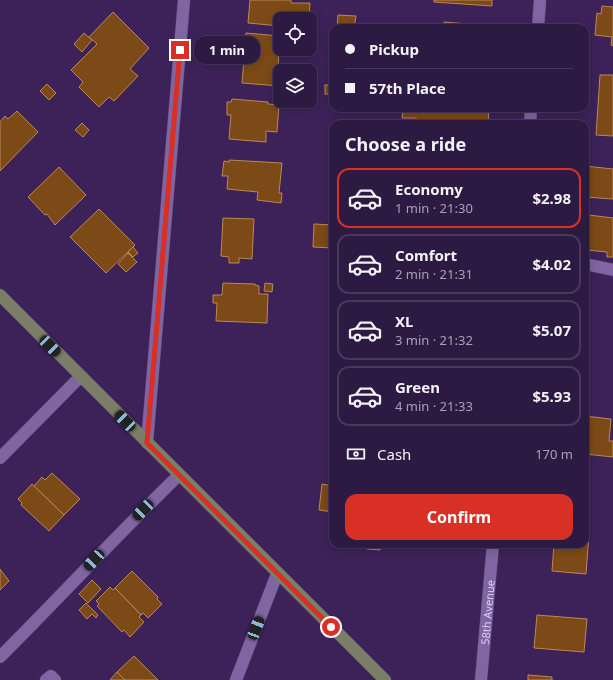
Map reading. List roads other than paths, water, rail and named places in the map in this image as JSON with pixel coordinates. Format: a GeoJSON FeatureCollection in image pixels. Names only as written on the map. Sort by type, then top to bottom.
{"type":"FeatureCollection","features":[{"type":"Feature","properties":{"kind":"main road"},"geometry":{"type":"LineString","coordinates":[[0,296],[277,574],[385,680]]}},
{"type":"Feature","properties":{"kind":"street"},"geometry":{"type":"LineString","coordinates":[[538,24],[540,0]]}},
{"type":"Feature","properties":{"kind":"street"},"geometry":{"type":"LineString","coordinates":[[147,443],[183,1]]}},
{"type":"Feature","properties":{"kind":"street"},"geometry":{"type":"LineString","coordinates":[[589,265],[613,270]]}},
{"type":"Feature","properties":{"kind":"street"},"geometry":{"type":"LineString","coordinates":[[0,458],[81,376]]}},
{"type":"Feature","properties":{"kind":"street"},"geometry":{"type":"LineString","coordinates":[[0,657],[54,603],[125,528],[179,475]]}},
{"type":"Feature","properties":{"kind":"street","name":"58th Avenue"},"geometry":{"type":"LineString","coordinates":[[481,680],[493,548]]}},
{"type":"Feature","properties":{"kind":"street"},"geometry":{"type":"LineString","coordinates":[[236,680],[277,574]]}},
{"type":"Feature","properties":{"kind":"street"},"geometry":{"type":"LineString","coordinates":[[46,680],[51,676],[55,680]]}}]}
